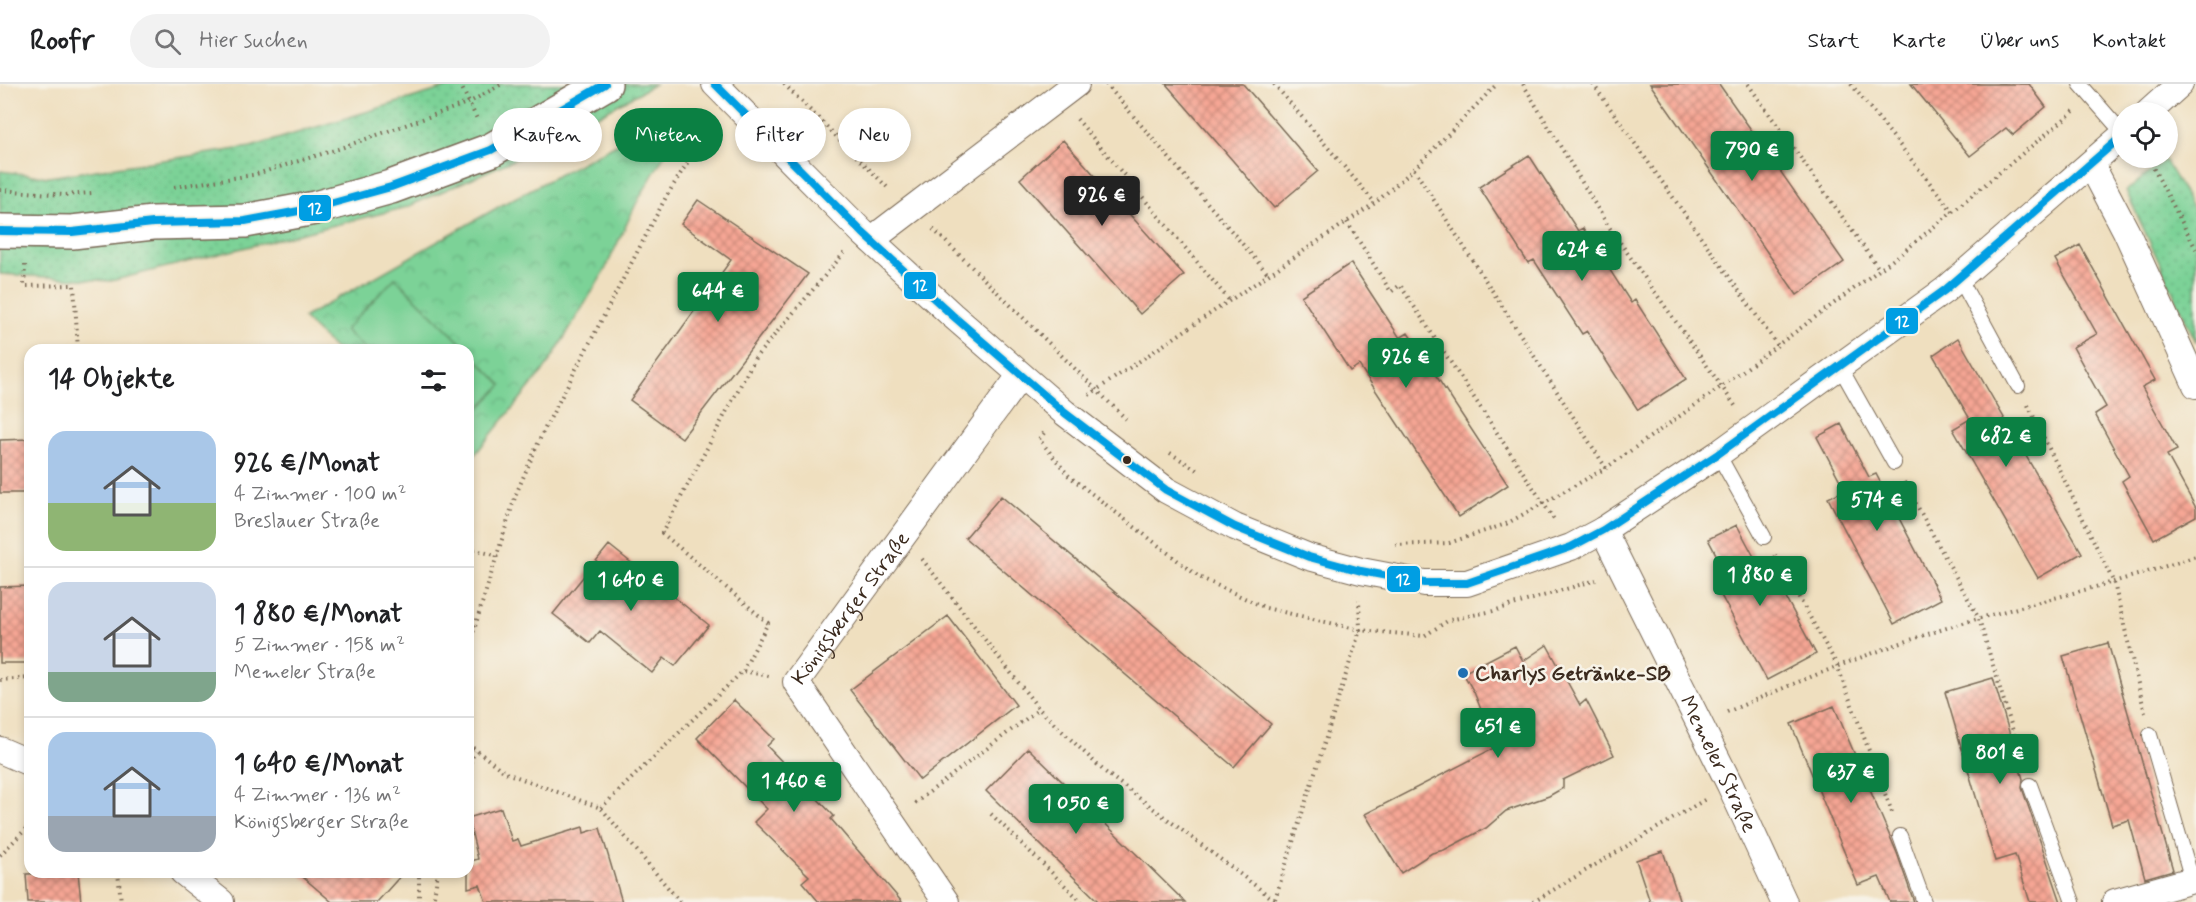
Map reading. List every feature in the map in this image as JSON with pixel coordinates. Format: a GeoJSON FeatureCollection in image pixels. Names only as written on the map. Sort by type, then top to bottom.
{"type":"FeatureCollection","features":[{"type":"Feature","properties":{"kind":"main road"},"geometry":{"type":"LineString","coordinates":[[13,232],[72,232],[153,223],[245,220],[315,208],[391,187],[491,150],[605,84]]}},
{"type":"Feature","properties":{"kind":"street"},"geometry":{"type":"LineString","coordinates":[[715,84],[867,236],[1020,376],[1166,490],[1235,528],[1310,557],[1361,571],[1424,583],[1467,583],[1571,547],[1603,530],[1718,454],[1840,368],[1960,279],[2112,144]]}},
{"type":"Feature","properties":{"kind":"street"},"geometry":{"type":"LineString","coordinates":[[2159,102],[2180,84]]}},
{"type":"Feature","properties":{"kind":"street"},"geometry":{"type":"LineString","coordinates":[[867,236],[912,209],[1066,92]]}},
{"type":"Feature","properties":{"kind":"street"},"geometry":{"type":"LineString","coordinates":[[2091,164],[2126,231],[2196,385]]}},
{"type":"Feature","properties":{"kind":"street","name":"Königsberger Straße"},"geometry":{"type":"LineString","coordinates":[[946,902],[796,682],[1020,376]]}},
{"type":"Feature","properties":{"kind":"street","name":"Memeler Straße"},"geometry":{"type":"LineString","coordinates":[[1603,530],[1730,785],[1784,902]]}},
{"type":"Feature","properties":{"kind":"street"},"geometry":{"type":"LineString","coordinates":[[0,750],[24,760]]}},
{"type":"Feature","properties":{"kind":"street"},"geometry":{"type":"LineString","coordinates":[[191,878],[221,902]]}},
{"type":"Feature","properties":{"kind":"street"},"geometry":{"type":"LineString","coordinates":[[2115,902],[2167,896],[2194,880]]}},
{"type":"Feature","properties":{"kind":"lane"},"geometry":{"type":"LineString","coordinates":[[2080,84],[2112,122]]}},
{"type":"Feature","properties":{"kind":"lane"},"geometry":{"type":"LineString","coordinates":[[1960,279],[2018,386]]}},
{"type":"Feature","properties":{"kind":"lane"},"geometry":{"type":"LineString","coordinates":[[1840,368],[1894,463]]}},
{"type":"Feature","properties":{"kind":"lane"},"geometry":{"type":"LineString","coordinates":[[1718,454],[1764,537]]}},
{"type":"Feature","properties":{"kind":"lane"},"geometry":{"type":"LineString","coordinates":[[2150,735],[2194,880]]}},
{"type":"Feature","properties":{"kind":"lane"},"geometry":{"type":"LineString","coordinates":[[2030,785],[2073,902]]}},
{"type":"Feature","properties":{"kind":"lane"},"geometry":{"type":"LineString","coordinates":[[1900,836],[1924,902]]}},
{"type":"Feature","properties":{"kind":"path"},"geometry":{"type":"LineString","coordinates":[[460,84],[491,150]]}},
{"type":"Feature","properties":{"kind":"path"},"geometry":{"type":"LineString","coordinates":[[172,187],[253,175],[470,102],[502,84]]}},
{"type":"Feature","properties":{"kind":"path"},"geometry":{"type":"LineString","coordinates":[[784,84],[872,174],[1027,319],[1127,420]]}},
{"type":"Feature","properties":{"kind":"path"},"geometry":{"type":"LineString","coordinates":[[1106,84],[1268,274]]}},
{"type":"Feature","properties":{"kind":"path"},"geometry":{"type":"LineString","coordinates":[[1274,84],[1375,203]]}},
{"type":"Feature","properties":{"kind":"path"},"geometry":{"type":"LineString","coordinates":[[1497,84],[1414,169],[1375,203],[1095,390],[1065,413],[1038,439],[1070,476],[1199,577],[1266,608],[1360,630],[1424,636],[1449,620],[1514,605],[1622,571]]}},
{"type":"Feature","properties":{"kind":"path"},"geometry":{"type":"LineString","coordinates":[[1523,84],[1607,224],[1752,429]]}},
{"type":"Feature","properties":{"kind":"path"},"geometry":{"type":"LineString","coordinates":[[1593,84],[1778,346]]}},
{"type":"Feature","properties":{"kind":"path"},"geometry":{"type":"LineString","coordinates":[[1748,84],[1880,270]]}},
{"type":"Feature","properties":{"kind":"path"},"geometry":{"type":"LineString","coordinates":[[1851,84],[1953,212]]}},
{"type":"Feature","properties":{"kind":"path"},"geometry":{"type":"LineString","coordinates":[[1066,92],[1085,128],[1229,300]]}},
{"type":"Feature","properties":{"kind":"path"},"geometry":{"type":"LineString","coordinates":[[1383,543],[1449,543],[1506,524],[1606,468],[1778,346],[1880,270],[2091,97]]}},
{"type":"Feature","properties":{"kind":"path"},"geometry":{"type":"LineString","coordinates":[[474,630],[516,494],[543,432],[666,197],[699,144],[735,104]]}},
{"type":"Feature","properties":{"kind":"path"},"geometry":{"type":"LineString","coordinates":[[2153,168],[2196,249]]}},
{"type":"Feature","properties":{"kind":"path"},"geometry":{"type":"LineString","coordinates":[[1414,169],[1606,468]]}},
{"type":"Feature","properties":{"kind":"path"},"geometry":{"type":"LineString","coordinates":[[0,190],[64,195],[96,193]]}},
{"type":"Feature","properties":{"kind":"path"},"geometry":{"type":"LineString","coordinates":[[27,192],[13,232],[24,286],[74,285],[78,344]]}},
{"type":"Feature","properties":{"kind":"path"},"geometry":{"type":"LineString","coordinates":[[1347,222],[1391,292],[1400,285],[1571,547]]}},
{"type":"Feature","properties":{"kind":"path"},"geometry":{"type":"LineString","coordinates":[[601,808],[743,671],[768,623],[662,533],[755,358],[867,236]]}},
{"type":"Feature","properties":{"kind":"path"},"geometry":{"type":"LineString","coordinates":[[2018,386],[2114,583],[2150,735]]}},
{"type":"Feature","properties":{"kind":"path"},"geometry":{"type":"LineString","coordinates":[[1163,448],[1203,474]]}},
{"type":"Feature","properties":{"kind":"path"},"geometry":{"type":"LineString","coordinates":[[1894,463],[1979,619],[2030,785]]}},
{"type":"Feature","properties":{"kind":"path"},"geometry":{"type":"LineString","coordinates":[[903,535],[1039,709],[1105,772],[1276,900],[1360,630],[1361,571]]}},
{"type":"Feature","properties":{"kind":"path"},"geometry":{"type":"LineString","coordinates":[[1764,537],[1838,665],[1900,836]]}},
{"type":"Feature","properties":{"kind":"path"},"geometry":{"type":"LineString","coordinates":[[474,550],[498,556]]}},
{"type":"Feature","properties":{"kind":"path"},"geometry":{"type":"LineString","coordinates":[[1699,725],[1838,665],[1979,619],[2114,583],[2196,556]]}},
{"type":"Feature","properties":{"kind":"path"},"geometry":{"type":"LineString","coordinates":[[743,671],[796,682]]}},
{"type":"Feature","properties":{"kind":"path"},"geometry":{"type":"LineString","coordinates":[[0,680],[24,678]]}},
{"type":"Feature","properties":{"kind":"path"},"geometry":{"type":"LineString","coordinates":[[890,822],[1039,709]]}},
{"type":"Feature","properties":{"kind":"path"},"geometry":{"type":"LineString","coordinates":[[475,751],[506,773],[601,808],[680,902]]}},
{"type":"Feature","properties":{"kind":"path"},"geometry":{"type":"LineString","coordinates":[[1533,902],[1730,785]]}},
{"type":"Feature","properties":{"kind":"path"},"geometry":{"type":"LineString","coordinates":[[991,814],[1082,902]]}},
{"type":"Feature","properties":{"kind":"path"},"geometry":{"type":"LineString","coordinates":[[0,855],[24,831]]}},
{"type":"Feature","properties":{"kind":"path"},"geometry":{"type":"LineString","coordinates":[[119,878],[121,902]]}},
{"type":"Feature","properties":{"kind":"path"},"geometry":{"type":"LineString","coordinates":[[419,878],[419,902]]}},
{"type":"Feature","properties":{"kind":"path"},"geometry":{"type":"LineString","coordinates":[[434,902],[437,878]]}},
{"type":"Feature","properties":{"kind":"green space"},"geometry":{"type":"Polygon","coordinates":[[[458,84],[655,84],[602,113],[602,108],[492,108],[492,162],[509,162],[407,207],[111,281],[0,274],[0,171],[49,177],[251,147],[458,84]]]}},
{"type":"Feature","properties":{"kind":"green space"},"geometry":{"type":"Polygon","coordinates":[[[614,145],[614,162],[660,162],[636,204],[604,272],[547,366],[474,456],[474,344],[330,344],[303,318],[509,201],[583,162],[602,162],[602,152],[614,145]]]}},
{"type":"Feature","properties":{"kind":"green space"},"geometry":{"type":"Polygon","coordinates":[[[2155,168],[2170,168],[2196,214],[2196,342],[2126,191],[2155,168]]]}},
{"type":"Feature","properties":{"kind":"green space"},"geometry":{"type":"Polygon","coordinates":[[[395,278],[462,344],[360,344],[345,330],[395,278]]]}},
{"type":"Feature","properties":{"kind":"green space"},"geometry":{"type":"Polygon","coordinates":[[[474,357],[502,385],[474,413],[474,357]]]}},
{"type":"Feature","properties":{"kind":"building"},"geometry":{"type":"Polygon","coordinates":[[[1166,84],[1243,84],[1318,171],[1274,208],[1166,84]]]}},
{"type":"Feature","properties":{"kind":"building"},"geometry":{"type":"Polygon","coordinates":[[[1650,84],[1719,84],[1844,262],[1797,295],[1650,84]]]}},
{"type":"Feature","properties":{"kind":"building"},"geometry":{"type":"Polygon","coordinates":[[[1911,84],[2029,84],[2046,107],[2013,135],[2006,128],[1970,156],[1911,84]]]}},
{"type":"Feature","properties":{"kind":"building"},"geometry":{"type":"Polygon","coordinates":[[[1063,140],[1184,275],[1140,314],[1020,179],[1063,140]]]}},
{"type":"Feature","properties":{"kind":"building"},"geometry":{"type":"Polygon","coordinates":[[[1529,155],[1578,231],[1583,228],[1631,303],[1635,300],[1686,379],[1638,410],[1587,331],[1582,334],[1534,260],[1528,263],[1479,187],[1529,155]]]}},
{"type":"Feature","properties":{"kind":"building"},"geometry":{"type":"Polygon","coordinates":[[[698,200],[808,274],[682,438],[630,400],[731,260],[681,224],[698,200]]]}},
{"type":"Feature","properties":{"kind":"building"},"geometry":{"type":"Polygon","coordinates":[[[2080,245],[2155,380],[2142,387],[2177,450],[2167,455],[2196,508],[2196,516],[2154,539],[2122,481],[2129,476],[2095,414],[2106,407],[2073,347],[2097,334],[2055,259],[2080,245]]]}},
{"type":"Feature","properties":{"kind":"building"},"geometry":{"type":"Polygon","coordinates":[[[1351,263],[1400,338],[1408,333],[1508,485],[1459,517],[1359,365],[1350,371],[1301,296],[1351,263]]]}},
{"type":"Feature","properties":{"kind":"building"},"geometry":{"type":"Polygon","coordinates":[[[1958,338],[2082,553],[2038,578],[1953,429],[1970,419],[1933,355],[1958,338]]]}},
{"type":"Feature","properties":{"kind":"building"},"geometry":{"type":"Polygon","coordinates":[[[1841,424],[1869,477],[1876,474],[1941,599],[1894,624],[1828,498],[1845,490],[1817,437],[1841,424]]]}},
{"type":"Feature","properties":{"kind":"building"},"geometry":{"type":"Polygon","coordinates":[[[24,439],[24,493],[0,493],[0,440],[24,439]]]}},
{"type":"Feature","properties":{"kind":"building"},"geometry":{"type":"Polygon","coordinates":[[[1001,496],[1271,724],[1234,767],[965,538],[1001,496]]]}},
{"type":"Feature","properties":{"kind":"building"},"geometry":{"type":"Polygon","coordinates":[[[1737,525],[1759,566],[1766,561],[1816,654],[1767,680],[1717,588],[1730,581],[1708,539],[1737,525]]]}},
{"type":"Feature","properties":{"kind":"building"},"geometry":{"type":"Polygon","coordinates":[[[609,545],[709,625],[675,666],[664,658],[652,673],[600,631],[590,643],[553,614],[609,545]]]}},
{"type":"Feature","properties":{"kind":"building"},"geometry":{"type":"Polygon","coordinates":[[[24,586],[24,663],[0,663],[0,587],[24,586]]]}},
{"type":"Feature","properties":{"kind":"building"},"geometry":{"type":"Polygon","coordinates":[[[948,616],[1016,705],[920,780],[850,690],[948,616]]]}},
{"type":"Feature","properties":{"kind":"building"},"geometry":{"type":"Polygon","coordinates":[[[2108,643],[2173,870],[2145,878],[2129,820],[2112,825],[2063,656],[2108,643]]]}},
{"type":"Feature","properties":{"kind":"building"},"geometry":{"type":"Polygon","coordinates":[[[1547,645],[1580,705],[1586,700],[1614,755],[1563,780],[1563,788],[1549,796],[1506,811],[1486,828],[1444,850],[1432,853],[1401,873],[1365,814],[1496,747],[1474,692],[1463,673],[1515,646],[1523,661],[1547,645]]]}},
{"type":"Feature","properties":{"kind":"building"},"geometry":{"type":"Polygon","coordinates":[[[1993,678],[2023,779],[2022,788],[2061,902],[2030,902],[2015,855],[1995,861],[1945,692],[1993,678]]]}},
{"type":"Feature","properties":{"kind":"building"},"geometry":{"type":"Polygon","coordinates":[[[734,700],[774,739],[767,746],[834,816],[831,819],[902,902],[819,902],[802,882],[809,876],[754,822],[767,809],[697,738],[734,700]]]}},
{"type":"Feature","properties":{"kind":"building"},"geometry":{"type":"Polygon","coordinates":[[[1834,706],[1897,853],[1914,902],[1890,902],[1879,877],[1858,885],[1791,724],[1834,706]]]}},
{"type":"Feature","properties":{"kind":"building"},"geometry":{"type":"Polygon","coordinates":[[[1028,748],[1185,902],[1099,902],[986,791],[1028,748]]]}},
{"type":"Feature","properties":{"kind":"building"},"geometry":{"type":"Polygon","coordinates":[[[501,808],[512,841],[518,839],[521,846],[583,827],[584,833],[600,828],[622,902],[486,902],[480,885],[468,888],[468,878],[474,878],[474,860],[478,859],[474,843],[474,816],[501,808]]]}},
{"type":"Feature","properties":{"kind":"building"},"geometry":{"type":"Polygon","coordinates":[[[1663,851],[1680,902],[1650,902],[1636,860],[1663,851]]]}},
{"type":"Feature","properties":{"kind":"building"},"geometry":{"type":"Polygon","coordinates":[[[26,878],[79,878],[81,902],[28,902],[26,878]]]}},
{"type":"Feature","properties":{"kind":"building"},"geometry":{"type":"Polygon","coordinates":[[[304,878],[399,878],[377,902],[332,902],[304,878]]]}},
{"type":"Feature","properties":{"kind":"transit line","name":"12"},"geometry":{"type":"LineString","coordinates":[[0,231],[72,232],[153,223],[245,221],[315,208],[391,187],[491,150],[605,84]]}},
{"type":"Feature","properties":{"kind":"transit line","name":"12"},"geometry":{"type":"LineString","coordinates":[[715,84],[863,233],[952,315],[1065,413],[1166,490],[1235,527],[1309,557],[1361,571],[1424,583],[1467,583],[1571,547],[1603,530],[1718,454],[1945,290],[2112,145]]}},
{"type":"Feature","properties":{"kind":"place","name":"Charlys Getränke-SB"},"geometry":{"type":"Point","coordinates":[1463,673]}}]}
